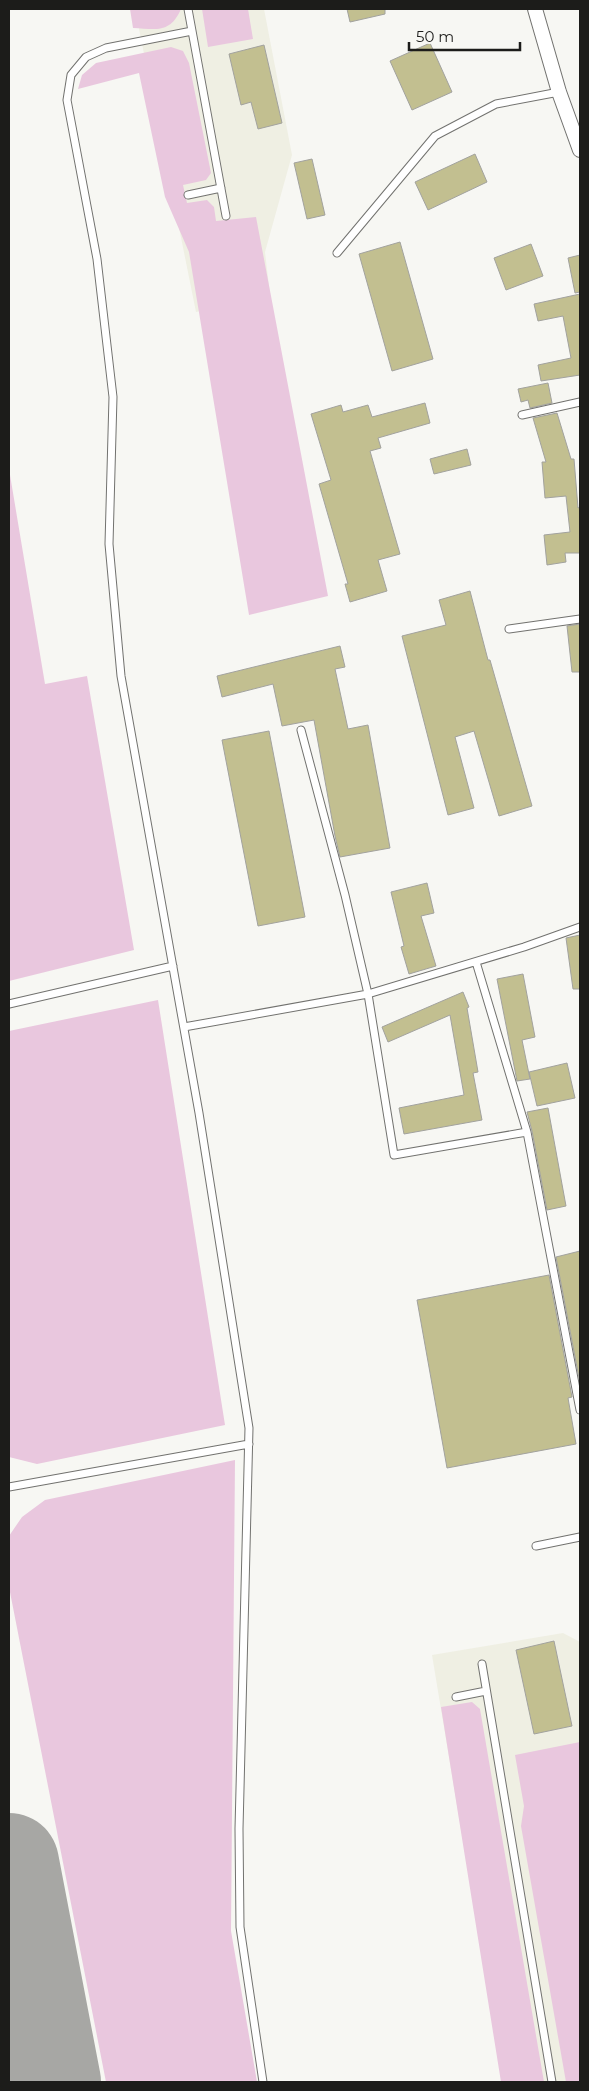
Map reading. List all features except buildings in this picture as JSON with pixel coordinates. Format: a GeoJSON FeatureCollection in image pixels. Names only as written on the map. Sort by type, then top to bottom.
{"type":"FeatureCollection","features":[{"type":"Feature","properties":{"kind":"street"},"geometry":{"type":"LineString","coordinates":[[535,9],[559,92],[580,150]]}},
{"type":"Feature","properties":{"kind":"lane"},"geometry":{"type":"LineString","coordinates":[[188,9],[226,216]]}},
{"type":"Feature","properties":{"kind":"lane"},"geometry":{"type":"LineString","coordinates":[[192,31],[106,48],[86,57],[71,75],[67,100],[97,259],[113,397],[109,544],[121,676],[184,1027],[246,1401],[249,1444],[240,1829],[240,1927],[263,2082]]}},
{"type":"Feature","properties":{"kind":"lane"},"geometry":{"type":"LineString","coordinates":[[337,254],[436,136],[496,104],[559,92]]}},
{"type":"Feature","properties":{"kind":"lane"},"geometry":{"type":"LineString","coordinates":[[188,195],[221,188]]}},
{"type":"Feature","properties":{"kind":"lane"},"geometry":{"type":"LineString","coordinates":[[522,414],[580,402]]}},
{"type":"Feature","properties":{"kind":"lane"},"geometry":{"type":"LineString","coordinates":[[509,629],[580,619]]}},
{"type":"Feature","properties":{"kind":"lane"},"geometry":{"type":"LineString","coordinates":[[301,730],[345,895],[368,994],[394,1155],[527,1132]]}},
{"type":"Feature","properties":{"kind":"lane"},"geometry":{"type":"LineString","coordinates":[[184,1027],[368,994],[476,962],[580,927]]}},
{"type":"Feature","properties":{"kind":"lane"},"geometry":{"type":"LineString","coordinates":[[476,962],[527,1132],[580,1410]]}},
{"type":"Feature","properties":{"kind":"lane"},"geometry":{"type":"LineString","coordinates":[[9,1004],[173,966]]}},
{"type":"Feature","properties":{"kind":"lane"},"geometry":{"type":"LineString","coordinates":[[9,1487],[249,1444]]}},
{"type":"Feature","properties":{"kind":"lane"},"geometry":{"type":"LineString","coordinates":[[536,1546],[580,1537]]}},
{"type":"Feature","properties":{"kind":"lane"},"geometry":{"type":"LineString","coordinates":[[482,1664],[552,2082]]}},
{"type":"Feature","properties":{"kind":"lane"},"geometry":{"type":"LineString","coordinates":[[456,1697],[486,1691]]}},
{"type":"Feature","properties":{"kind":"shaded area"},"geometry":{"type":"Polygon","coordinates":[[[130,9],[181,9],[172,23],[155,29],[133,28],[130,9]]]}},
{"type":"Feature","properties":{"kind":"shaded area"},"geometry":{"type":"Polygon","coordinates":[[[135,9],[264,9],[292,155],[265,252],[270,295],[196,312],[135,9]]]}},
{"type":"Feature","properties":{"kind":"shaded area"},"geometry":{"type":"Polygon","coordinates":[[[202,9],[248,9],[253,39],[208,47],[202,9]]]}},
{"type":"Feature","properties":{"kind":"shaded area"},"geometry":{"type":"Polygon","coordinates":[[[171,47],[183,51],[189,63],[211,173],[206,180],[183,185],[187,203],[207,200],[214,207],[216,221],[256,217],[328,596],[249,615],[189,252],[165,197],[139,73],[78,89],[82,75],[96,63],[171,47]]]}},
{"type":"Feature","properties":{"kind":"shaded area"},"geometry":{"type":"Polygon","coordinates":[[[9,469],[45,684],[87,676],[134,950],[9,981],[9,469]]]}},
{"type":"Feature","properties":{"kind":"shaded area"},"geometry":{"type":"Polygon","coordinates":[[[158,1000],[225,1425],[37,1464],[9,1457],[9,1031],[158,1000]]]}},
{"type":"Feature","properties":{"kind":"shaded area"},"geometry":{"type":"Polygon","coordinates":[[[235,1460],[231,1931],[257,2082],[106,2082],[9,1587],[9,1536],[22,1517],[45,1500],[235,1460]]]}},
{"type":"Feature","properties":{"kind":"shaded area"},"geometry":{"type":"Polygon","coordinates":[[[563,1633],[580,1642],[580,2082],[503,2082],[432,1655],[563,1633]]]}},
{"type":"Feature","properties":{"kind":"shaded area"},"geometry":{"type":"Polygon","coordinates":[[[472,1702],[480,1709],[544,2082],[501,2082],[441,1707],[472,1702]]]}},
{"type":"Feature","properties":{"kind":"shaded area"},"geometry":{"type":"Polygon","coordinates":[[[580,1742],[580,2082],[566,2082],[521,1826],[524,1806],[515,1755],[580,1742]]]}},
{"type":"Feature","properties":{"kind":"runway"},"geometry":{"type":"LineString","coordinates":[[9,1863],[51,2082]]}}]}
